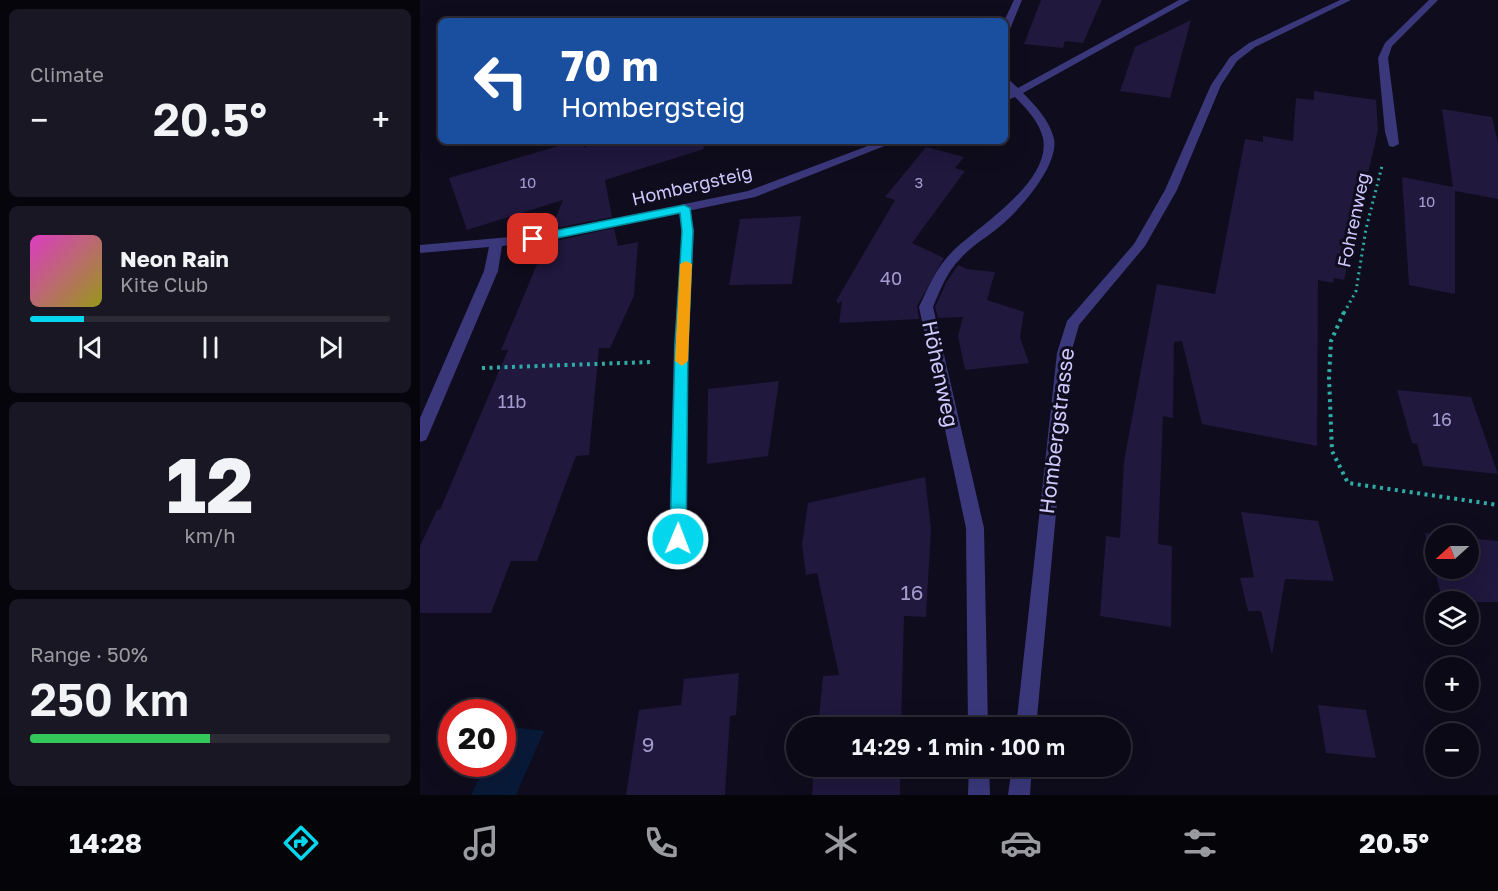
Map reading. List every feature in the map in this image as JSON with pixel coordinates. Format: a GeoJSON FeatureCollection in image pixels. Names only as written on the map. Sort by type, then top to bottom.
{"type":"FeatureCollection","features":[{"type":"Feature","properties":{"kind":"street"},"geometry":{"type":"LineString","coordinates":[[1008,22],[1018,0]]}},
{"type":"Feature","properties":{"kind":"street"},"geometry":{"type":"LineString","coordinates":[[1010,95],[1046,78],[1132,25],[1186,0]]}},
{"type":"Feature","properties":{"kind":"street","name":"Hombergstrasse"},"geometry":{"type":"LineString","coordinates":[[1027,717],[1064,353],[1072,324],[1139,246],[1171,190],[1216,85],[1233,59],[1252,45],[1347,0]]}},
{"type":"Feature","properties":{"kind":"street"},"geometry":{"type":"LineString","coordinates":[[1393,144],[1383,58],[1388,45],[1434,0]]}},
{"type":"Feature","properties":{"kind":"street","name":"Höhenweg"},"geometry":{"type":"LineString","coordinates":[[978,717],[975,528],[926,307],[950,261],[1004,216],[1042,169],[1050,143],[1030,104],[1010,95]]}},
{"type":"Feature","properties":{"kind":"street","name":"Hombergsteig"},"geometry":{"type":"LineString","coordinates":[[420,249],[533,239],[751,194],[883,144]]}},
{"type":"Feature","properties":{"kind":"street"},"geometry":{"type":"LineString","coordinates":[[678,539],[681,346],[688,231],[684,208]]}},
{"type":"Feature","properties":{"kind":"street"},"geometry":{"type":"LineString","coordinates":[[420,436],[491,271],[496,244]]}},
{"type":"Feature","properties":{"kind":"street"},"geometry":{"type":"LineString","coordinates":[[979,777],[979,795]]}},
{"type":"Feature","properties":{"kind":"street"},"geometry":{"type":"LineString","coordinates":[[1019,795],[1021,777]]}},
{"type":"Feature","properties":{"kind":"path","name":"Fohrenweg"},"geometry":{"type":"LineString","coordinates":[[1356,291],[1375,189],[1385,159],[1393,144]]}},
{"type":"Feature","properties":{"kind":"path"},"geometry":{"type":"LineString","coordinates":[[1356,291],[1331,341],[1329,378],[1332,451],[1348,483],[1498,505]]}},
{"type":"Feature","properties":{"kind":"path"},"geometry":{"type":"LineString","coordinates":[[447,369],[644,363]]}},
{"type":"Feature","properties":{"kind":"water"},"geometry":{"type":"Polygon","coordinates":[[[516,728],[544,731],[516,795],[471,795],[480,777],[516,777],[516,728]]]}},
{"type":"Feature","properties":{"kind":"building"},"geometry":{"type":"Polygon","coordinates":[[[1041,0],[1102,0],[1083,43],[1065,41],[1063,48],[1024,44],[1041,0]]]}},
{"type":"Feature","properties":{"kind":"building"},"geometry":{"type":"Polygon","coordinates":[[[1191,20],[1170,98],[1120,91],[1135,47],[1191,20]]]}},
{"type":"Feature","properties":{"kind":"building"},"geometry":{"type":"Polygon","coordinates":[[[1314,91],[1376,100],[1378,130],[1344,280],[1334,278],[1333,283],[1318,280],[1317,446],[1202,424],[1182,341],[1174,342],[1173,418],[1163,416],[1158,544],[1172,546],[1171,627],[1100,616],[1106,536],[1120,538],[1124,461],[1157,284],[1215,294],[1245,139],[1263,142],[1263,136],[1293,141],[1296,98],[1314,100],[1314,91]]]}},
{"type":"Feature","properties":{"kind":"building"},"geometry":{"type":"Polygon","coordinates":[[[1442,109],[1492,117],[1498,143],[1498,199],[1455,191],[1455,294],[1409,285],[1402,177],[1453,187],[1442,109]]]}},
{"type":"Feature","properties":{"kind":"building"},"geometry":{"type":"Polygon","coordinates":[[[566,144],[582,144],[585,148],[587,144],[703,144],[704,149],[605,180],[612,217],[551,229],[563,200],[467,230],[449,178],[566,144]]]}},
{"type":"Feature","properties":{"kind":"building"},"geometry":{"type":"Polygon","coordinates":[[[926,147],[964,157],[955,168],[965,171],[912,243],[944,258],[917,306],[919,319],[839,323],[842,301],[838,304],[836,301],[895,200],[885,197],[926,147]]]}},
{"type":"Feature","properties":{"kind":"building"},"geometry":{"type":"Polygon","coordinates":[[[801,216],[792,284],[729,285],[740,219],[801,216]]]}},
{"type":"Feature","properties":{"kind":"building"},"geometry":{"type":"Polygon","coordinates":[[[614,228],[618,246],[638,242],[634,296],[610,348],[599,348],[589,455],[576,456],[537,561],[511,561],[491,613],[420,613],[420,546],[437,510],[440,510],[508,350],[501,350],[546,243],[614,228]]]}},
{"type":"Feature","properties":{"kind":"building"},"geometry":{"type":"Polygon","coordinates":[[[958,265],[967,269],[995,272],[987,300],[1024,312],[1020,337],[1029,363],[965,370],[958,336],[963,317],[938,318],[935,307],[946,283],[958,265]]]}},
{"type":"Feature","properties":{"kind":"building"},"geometry":{"type":"Polygon","coordinates":[[[779,381],[768,456],[707,464],[708,389],[779,381]]]}},
{"type":"Feature","properties":{"kind":"building"},"geometry":{"type":"Polygon","coordinates":[[[1397,390],[1471,397],[1498,474],[1423,466],[1417,444],[1412,443],[1397,390]]]}},
{"type":"Feature","properties":{"kind":"building"},"geometry":{"type":"Polygon","coordinates":[[[925,477],[931,528],[926,617],[904,616],[901,717],[819,717],[823,676],[839,675],[817,573],[806,575],[802,545],[808,503],[925,477]]]}},
{"type":"Feature","properties":{"kind":"building"},"geometry":{"type":"Polygon","coordinates":[[[1241,512],[1318,521],[1334,581],[1285,579],[1272,655],[1261,611],[1248,611],[1240,578],[1254,577],[1241,512]]]}},
{"type":"Feature","properties":{"kind":"building"},"geometry":{"type":"Polygon","coordinates":[[[1479,539],[1498,541],[1498,602],[1479,602],[1479,591],[1440,591],[1437,579],[1479,579],[1479,539]]]}},
{"type":"Feature","properties":{"kind":"building"},"geometry":{"type":"Polygon","coordinates":[[[739,673],[736,715],[730,716],[725,795],[626,795],[639,710],[681,705],[684,679],[739,673]]]}},
{"type":"Feature","properties":{"kind":"building"},"geometry":{"type":"Polygon","coordinates":[[[1318,705],[1366,710],[1376,758],[1326,753],[1318,705]]]}},
{"type":"Feature","properties":{"kind":"building"},"geometry":{"type":"Polygon","coordinates":[[[813,777],[900,777],[900,795],[812,795],[813,777]]]}},
{"type":"Feature","properties":{"kind":"slow traffic"},"geometry":{"type":"LineString","coordinates":[[682,361],[686,264]]}},
{"type":"Feature","properties":{"kind":"route"},"geometry":{"type":"LineString","coordinates":[[533,239],[684,208],[688,231],[681,346],[678,539]]}}]}
